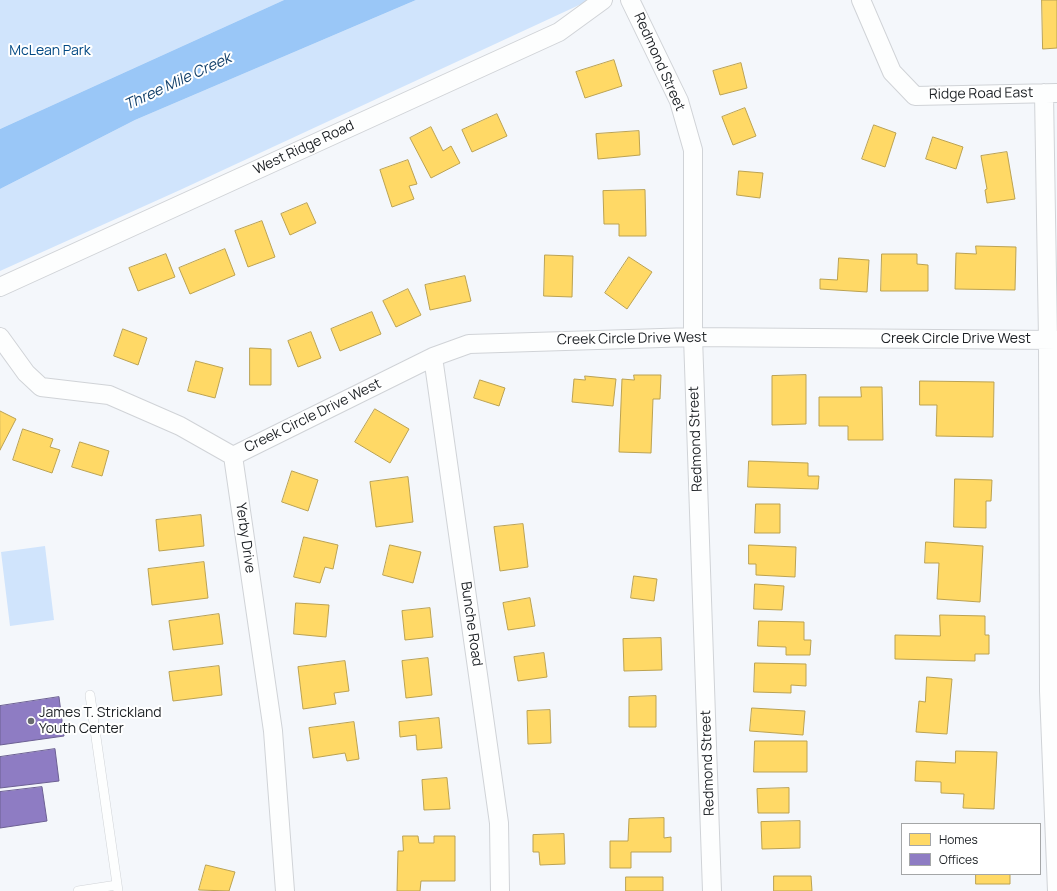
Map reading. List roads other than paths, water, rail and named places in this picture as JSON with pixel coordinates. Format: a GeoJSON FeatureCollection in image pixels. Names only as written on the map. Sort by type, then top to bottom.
{"type":"FeatureCollection","features":[{"type":"Feature","properties":{"kind":"street","name":"West Ridge Road"},"geometry":{"type":"LineString","coordinates":[[0,287],[559,32],[603,0]]}},
{"type":"Feature","properties":{"kind":"street","name":"Redmond Street"},"geometry":{"type":"LineString","coordinates":[[630,0],[679,101],[693,150],[693,337],[712,891]]}},
{"type":"Feature","properties":{"kind":"street","name":"Ridge Road East"},"geometry":{"type":"LineString","coordinates":[[861,0],[892,72],[915,96],[1050,93]]}},
{"type":"Feature","properties":{"kind":"street"},"geometry":{"type":"LineString","coordinates":[[1050,93],[1053,340],[1053,691],[1057,891]]}},
{"type":"Feature","properties":{"kind":"street"},"geometry":{"type":"LineString","coordinates":[[0,337],[26,373],[41,387],[109,395],[180,426],[233,456]]}},
{"type":"Feature","properties":{"kind":"street","name":"Creek Circle Drive West"},"geometry":{"type":"LineString","coordinates":[[233,456],[433,357],[469,344],[693,337],[1053,340]]}},
{"type":"Feature","properties":{"kind":"street","name":"Bunche Road"},"geometry":{"type":"LineString","coordinates":[[433,357],[499,823],[500,891]]}},
{"type":"Feature","properties":{"kind":"street","name":"Yerby Drive"},"geometry":{"type":"LineString","coordinates":[[233,456],[273,730],[284,891]]}},
{"type":"Feature","properties":{"kind":"lane"},"geometry":{"type":"LineString","coordinates":[[78,891],[118,888],[90,695]]}},
{"type":"Feature","properties":{"kind":"water","name":"Three Mile Creek"},"geometry":{"type":"Polygon","coordinates":[[[284,0],[416,0],[135,120],[0,189],[0,129],[284,0]]]}},
{"type":"Feature","properties":{"kind":"place","name":"James T. Strickland Youth Center"},"geometry":{"type":"Point","coordinates":[31,721]}},
{"type":"Feature","properties":{"kind":"park label","name":"McLean Park"},"geometry":{"type":"Point","coordinates":[50,51]}}]}
